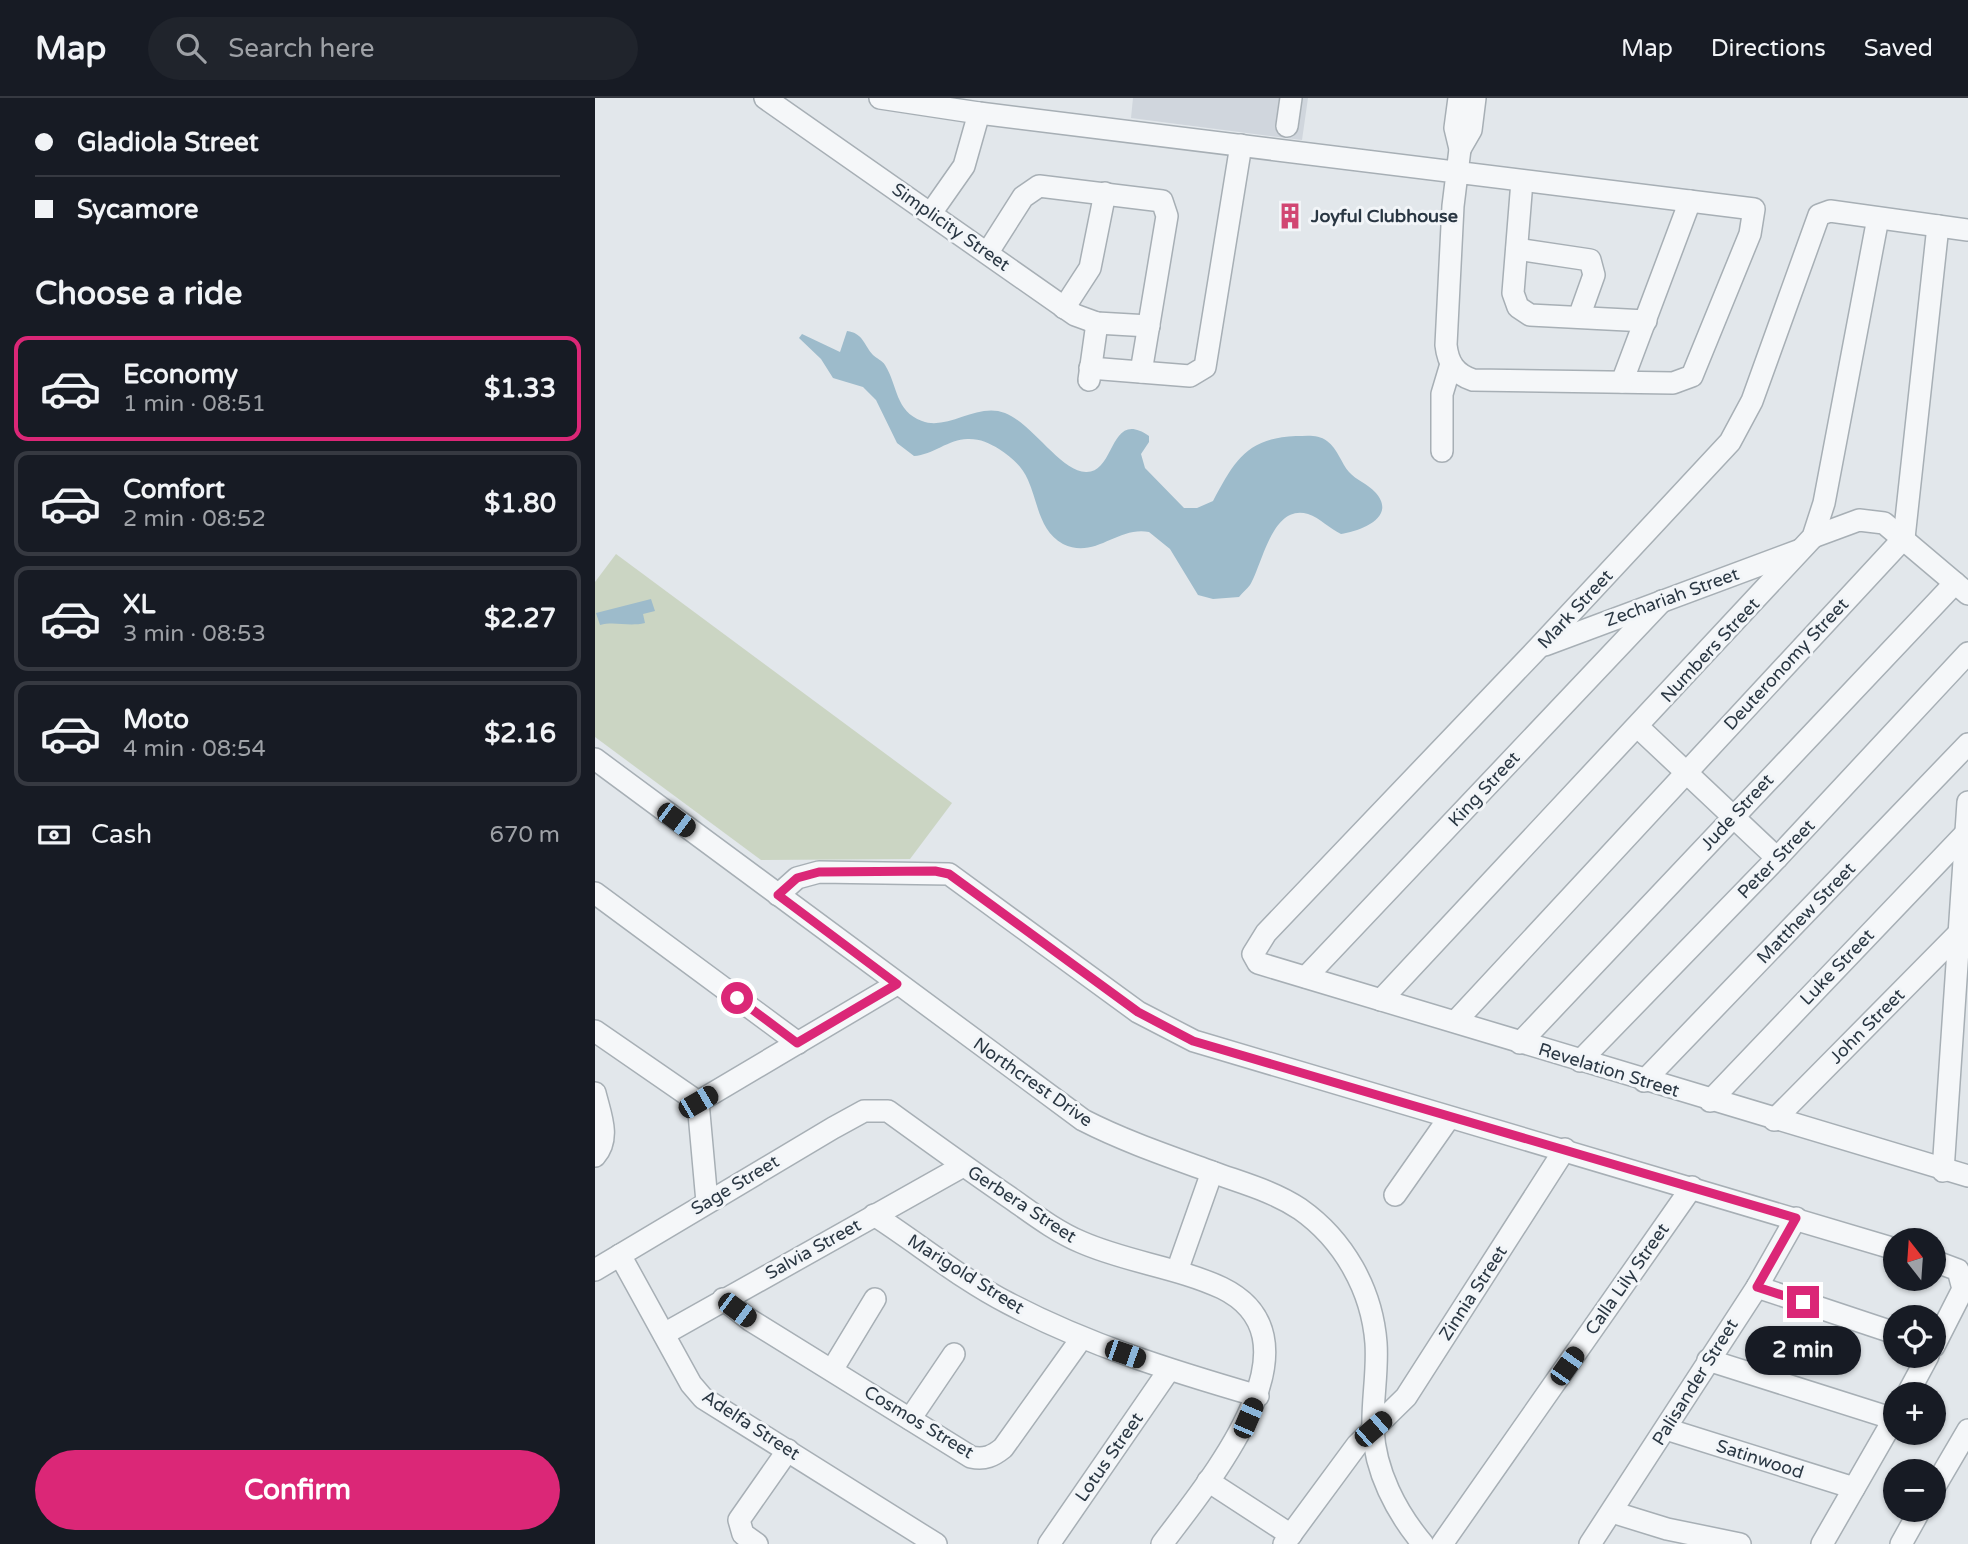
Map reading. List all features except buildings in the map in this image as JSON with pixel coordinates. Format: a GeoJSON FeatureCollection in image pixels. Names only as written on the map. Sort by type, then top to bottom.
{"type":"FeatureCollection","features":[{"type":"Feature","properties":{"kind":"street","name":"Simplicity Street"},"geometry":{"type":"LineString","coordinates":[[765,98],[988,252],[1064,308],[1097,323],[1149,326]]}},
{"type":"Feature","properties":{"kind":"street"},"geometry":{"type":"LineString","coordinates":[[880,98],[979,113],[1457,173],[1754,209],[1750,234],[1692,376],[1673,383],[1473,380],[1464,377],[1451,364],[1446,345],[1457,173],[1460,149],[1455,128],[1459,98]]}},
{"type":"Feature","properties":{"kind":"street"},"geometry":{"type":"LineString","coordinates":[[1287,126],[1291,98]]}},
{"type":"Feature","properties":{"kind":"street"},"geometry":{"type":"LineString","coordinates":[[1460,149],[1471,130],[1475,98]]}},
{"type":"Feature","properties":{"kind":"street"},"geometry":{"type":"LineString","coordinates":[[931,213],[964,166],[979,113]]}},
{"type":"Feature","properties":{"kind":"street"},"geometry":{"type":"LineString","coordinates":[[1097,323],[1089,374],[1141,372],[1190,376],[1205,367],[1241,145]]}},
{"type":"Feature","properties":{"kind":"street"},"geometry":{"type":"LineString","coordinates":[[1522,181],[1513,293],[1518,307],[1530,315],[1646,321]]}},
{"type":"Feature","properties":{"kind":"street"},"geometry":{"type":"LineString","coordinates":[[988,252],[1031,189],[1048,185],[1156,199],[1165,205],[1167,216],[1141,372]]}},
{"type":"Feature","properties":{"kind":"street"},"geometry":{"type":"LineString","coordinates":[[1064,308],[1090,268],[1105,193]]}},
{"type":"Feature","properties":{"kind":"street"},"geometry":{"type":"LineString","coordinates":[[1622,383],[1691,201]]}},
{"type":"Feature","properties":{"kind":"street","name":"Mark Street"},"geometry":{"type":"LineString","coordinates":[[1253,958],[1254,949],[1266,933],[1730,442],[1752,401],[1818,218],[1823,213],[1878,218]]}},
{"type":"Feature","properties":{"kind":"street"},"geometry":{"type":"LineString","coordinates":[[1878,218],[1968,230]]}},
{"type":"Feature","properties":{"kind":"street","name":"Numbers Street"},"geometry":{"type":"LineString","coordinates":[[1381,1000],[1809,542],[1824,503],[1878,218]]}},
{"type":"Feature","properties":{"kind":"street"},"geometry":{"type":"LineString","coordinates":[[1904,538],[1938,226]]}},
{"type":"Feature","properties":{"kind":"street"},"geometry":{"type":"LineString","coordinates":[[1517,249],[1590,260],[1594,275],[1579,317]]}},
{"type":"Feature","properties":{"kind":"street"},"geometry":{"type":"LineString","coordinates":[[1443,451],[1441,394],[1451,364]]}},
{"type":"Feature","properties":{"kind":"street","name":"Zechariah Street"},"geometry":{"type":"LineString","coordinates":[[1539,647],[1809,542],[1845,523],[1872,520],[1884,523],[1962,588]]}},
{"type":"Feature","properties":{"kind":"street","name":"Deuteronomy Street"},"geometry":{"type":"LineString","coordinates":[[1456,1021],[1904,538]]}},
{"type":"Feature","properties":{"kind":"street","name":"Jude Street"},"geometry":{"type":"LineString","coordinates":[[1520,1043],[1733,816],[1962,588]]}},
{"type":"Feature","properties":{"kind":"street","name":"King Street"},"geometry":{"type":"LineString","coordinates":[[1306,977],[1662,601]]}},
{"type":"Feature","properties":{"kind":"street","name":"Peter Street"},"geometry":{"type":"LineString","coordinates":[[1580,1061],[1777,858],[1968,653]]}},
{"type":"Feature","properties":{"kind":"street"},"geometry":{"type":"LineString","coordinates":[[1638,727],[1777,858]]}},
{"type":"Feature","properties":{"kind":"street","name":"Matthew Street"},"geometry":{"type":"LineString","coordinates":[[1644,1081],[1968,744]]}},
{"type":"Feature","properties":{"kind":"street","name":"Northcrest Drive"},"geometry":{"type":"LineString","coordinates":[[595,759],[1083,1120],[1111,1134],[1274,1193],[1301,1210],[1327,1232],[1351,1263],[1365,1290],[1376,1345],[1373,1429],[1389,1490],[1410,1528],[1423,1544]]}},
{"type":"Feature","properties":{"kind":"street"},"geometry":{"type":"LineString","coordinates":[[1943,1171],[1968,802]]}},
{"type":"Feature","properties":{"kind":"street","name":"Luke Street"},"geometry":{"type":"LineString","coordinates":[[1710,1101],[1965,834]]}},
{"type":"Feature","properties":{"kind":"street"},"geometry":{"type":"LineString","coordinates":[[778,895],[797,878],[819,872],[935,871],[949,874],[1138,1012],[1193,1041],[1883,1245]]}},
{"type":"Feature","properties":{"kind":"street"},"geometry":{"type":"LineString","coordinates":[[595,893],[797,1043]]}},
{"type":"Feature","properties":{"kind":"street","name":"John Street"},"geometry":{"type":"LineString","coordinates":[[1774,1120],[1960,932]]}},
{"type":"Feature","properties":{"kind":"street","name":"Revelation Street"},"geometry":{"type":"LineString","coordinates":[[1253,958],[1258,962],[1644,1081],[1943,1171],[1968,1176]]}},
{"type":"Feature","properties":{"kind":"street"},"geometry":{"type":"LineString","coordinates":[[698,1102],[897,984]]}},
{"type":"Feature","properties":{"kind":"street"},"geometry":{"type":"LineString","coordinates":[[595,1031],[698,1102]]}},
{"type":"Feature","properties":{"kind":"street"},"geometry":{"type":"LineString","coordinates":[[595,1093],[604,1138],[603,1146],[595,1156]]}},
{"type":"Feature","properties":{"kind":"street"},"geometry":{"type":"LineString","coordinates":[[698,1102],[707,1202]]}},
{"type":"Feature","properties":{"kind":"street","name":"Sage Street"},"geometry":{"type":"LineString","coordinates":[[595,1270],[843,1122],[864,1111],[879,1109]]}},
{"type":"Feature","properties":{"kind":"street","name":"Gerbera Street"},"geometry":{"type":"LineString","coordinates":[[879,1109],[888,1111],[963,1166],[1079,1242],[1221,1288],[1241,1300],[1253,1317],[1262,1339],[1265,1362],[1258,1395],[1248,1418],[1208,1481],[1162,1544]]}},
{"type":"Feature","properties":{"kind":"street"},"geometry":{"type":"LineString","coordinates":[[1395,1195],[1450,1118]]}},
{"type":"Feature","properties":{"kind":"street","name":"Zinnia Street"},"geometry":{"type":"LineString","coordinates":[[1287,1539],[1344,1461],[1406,1397],[1565,1150]]}},
{"type":"Feature","properties":{"kind":"street","name":"Salvia Street"},"geometry":{"type":"LineString","coordinates":[[664,1334],[963,1166]]}},
{"type":"Feature","properties":{"kind":"street"},"geometry":{"type":"LineString","coordinates":[[1177,1272],[1212,1172]]}},
{"type":"Feature","properties":{"kind":"street","name":"Calla Lily Street"},"geometry":{"type":"LineString","coordinates":[[1442,1544],[1692,1187]]}},
{"type":"Feature","properties":{"kind":"street","name":"Marigold Street"},"geometry":{"type":"LineString","coordinates":[[874,1216],[1006,1302],[1081,1339],[1169,1370],[1258,1395]]}},
{"type":"Feature","properties":{"kind":"street","name":"Palisander Street"},"geometry":{"type":"LineString","coordinates":[[1590,1544],[1757,1287],[1796,1218]]}},
{"type":"Feature","properties":{"kind":"street","name":"Adelfa Street"},"geometry":{"type":"LineString","coordinates":[[620,1255],[691,1384],[703,1398],[936,1544]]}},
{"type":"Feature","properties":{"kind":"street"},"geometry":{"type":"LineString","coordinates":[[1946,1266],[1958,1270],[1963,1281],[1963,1289],[1946,1322]]}},
{"type":"Feature","properties":{"kind":"street"},"geometry":{"type":"LineString","coordinates":[[1757,1287],[1883,1329]]}},
{"type":"Feature","properties":{"kind":"street","name":"Cosmos Street"},"geometry":{"type":"LineString","coordinates":[[723,1299],[971,1457],[988,1458],[1003,1448],[1081,1339]]}},
{"type":"Feature","properties":{"kind":"street"},"geometry":{"type":"LineString","coordinates":[[832,1370],[875,1299]]}},
{"type":"Feature","properties":{"kind":"street"},"geometry":{"type":"LineString","coordinates":[[910,1419],[954,1354]]}},
{"type":"Feature","properties":{"kind":"street"},"geometry":{"type":"LineString","coordinates":[[1708,1360],[1883,1414]]}},
{"type":"Feature","properties":{"kind":"street","name":"Lotus Street"},"geometry":{"type":"LineString","coordinates":[[1048,1544],[1169,1370]]}},
{"type":"Feature","properties":{"kind":"street","name":"Satinwood"},"geometry":{"type":"LineString","coordinates":[[1666,1429],[1854,1488]]}},
{"type":"Feature","properties":{"kind":"street"},"geometry":{"type":"LineString","coordinates":[[1946,1468],[1968,1430]]}},
{"type":"Feature","properties":{"kind":"street"},"geometry":{"type":"LineString","coordinates":[[1822,1544],[1883,1438]]}},
{"type":"Feature","properties":{"kind":"street"},"geometry":{"type":"LineString","coordinates":[[757,1544],[743,1534],[739,1520],[788,1450]]}},
{"type":"Feature","properties":{"kind":"street"},"geometry":{"type":"LineString","coordinates":[[1208,1481],[1287,1539]]}},
{"type":"Feature","properties":{"kind":"street"},"geometry":{"type":"LineString","coordinates":[[1612,1512],[1667,1529],[1740,1544]]}},
{"type":"Feature","properties":{"kind":"street"},"geometry":{"type":"LineString","coordinates":[[1901,1544],[1913,1522]]}},
{"type":"Feature","properties":{"kind":"shaded area"},"geometry":{"type":"Polygon","coordinates":[[[1133,98],[1308,98],[1302,140],[1131,118],[1133,98]]]}},
{"type":"Feature","properties":{"kind":"green space"},"geometry":{"type":"Polygon","coordinates":[[[616,554],[952,803],[910,859],[761,860],[595,737],[595,582],[616,554]]]}},
{"type":"Feature","properties":{"kind":"water"},"geometry":{"type":"Polygon","coordinates":[[[847,331],[860,337],[873,355],[884,363],[902,404],[913,417],[922,421],[942,422],[984,411],[1005,413],[1026,427],[1066,464],[1086,472],[1096,470],[1103,463],[1119,435],[1126,430],[1136,430],[1149,436],[1149,442],[1141,454],[1145,468],[1184,508],[1197,508],[1213,501],[1235,464],[1253,447],[1279,438],[1320,437],[1331,444],[1349,472],[1375,492],[1381,501],[1380,515],[1367,526],[1341,534],[1317,518],[1296,513],[1285,518],[1277,527],[1250,585],[1239,597],[1213,599],[1198,595],[1170,549],[1149,532],[1137,531],[1085,548],[1063,544],[1044,524],[1023,470],[992,445],[962,439],[914,456],[897,443],[876,400],[863,387],[833,378],[821,359],[799,338],[802,334],[840,352],[847,331]]]}},
{"type":"Feature","properties":{"kind":"water"},"geometry":{"type":"Polygon","coordinates":[[[651,599],[655,611],[643,614],[645,623],[600,625],[596,613],[651,599]]]}},
{"type":"Feature","properties":{"kind":"place","name":"Joyful Clubhouse"},"geometry":{"type":"Point","coordinates":[1290,216]}},
{"type":"Feature","properties":{"kind":"route"},"geometry":{"type":"LineString","coordinates":[[737,998],[797,1043],[897,984],[778,895],[797,878],[819,872],[935,871],[949,874],[1138,1012],[1193,1041],[1423,1111],[1796,1218],[1757,1287],[1803,1302]]}}]}
